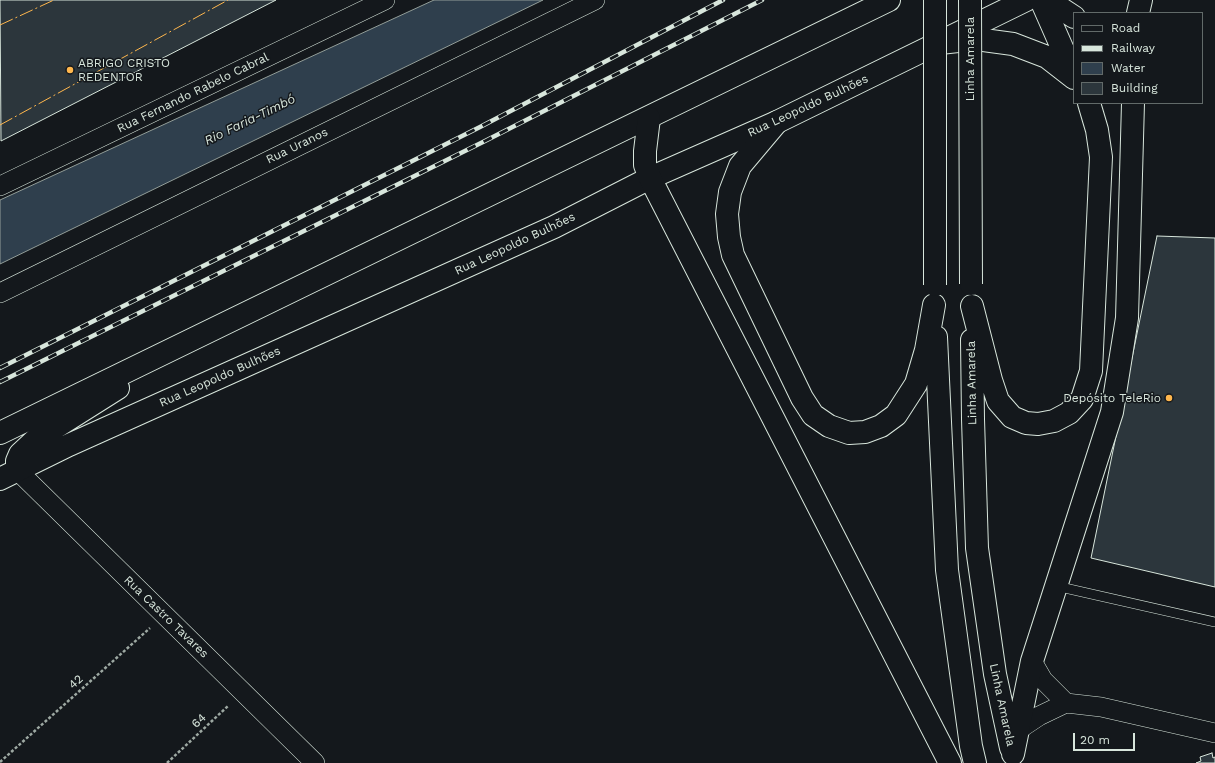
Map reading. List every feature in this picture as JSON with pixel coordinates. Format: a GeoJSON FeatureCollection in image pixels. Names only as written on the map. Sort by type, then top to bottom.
{"type":"FeatureCollection","features":[{"type":"Feature","properties":{"kind":"main road"},"geometry":{"type":"LineString","coordinates":[[0,433],[161,353],[649,118],[889,0]]}},
{"type":"Feature","properties":{"kind":"main road"},"geometry":{"type":"LineString","coordinates":[[935,0],[934,295],[947,570],[971,746],[976,763]]}},
{"type":"Feature","properties":{"kind":"main road","name":"Linha Amarela"},"geometry":{"type":"LineString","coordinates":[[970,0],[972,419],[977,548],[995,674],[1014,759]]}},
{"type":"Feature","properties":{"kind":"main road","name":"Rua Leopoldo Bulhões"},"geometry":{"type":"LineString","coordinates":[[8,475],[69,445],[554,227],[650,178],[777,122],[1026,0]]}},
{"type":"Feature","properties":{"kind":"main road"},"geometry":{"type":"LineString","coordinates":[[1041,0],[1073,73]]}},
{"type":"Feature","properties":{"kind":"main road"},"geometry":{"type":"LineString","coordinates":[[1048,0],[1073,16]]}},
{"type":"Feature","properties":{"kind":"main road"},"geometry":{"type":"LineString","coordinates":[[1138,12],[1141,0]]}},
{"type":"Feature","properties":{"kind":"main road"},"geometry":{"type":"LineString","coordinates":[[940,43],[976,38],[1012,44],[1048,57],[1073,77]]}},
{"type":"Feature","properties":{"kind":"main road"},"geometry":{"type":"LineString","coordinates":[[972,295],[991,380],[998,401],[1012,417],[1026,424],[1038,424],[1054,421],[1069,413],[1082,399],[1091,372],[1101,157],[1097,130],[1089,104]]}},
{"type":"Feature","properties":{"kind":"main road"},"geometry":{"type":"LineString","coordinates":[[1122,104],[1132,140]]}},
{"type":"Feature","properties":{"kind":"main road"},"geometry":{"type":"LineString","coordinates":[[1014,759],[1018,730],[1032,661],[1112,412],[1127,318],[1133,104]]}},
{"type":"Feature","properties":{"kind":"main road"},"geometry":{"type":"LineString","coordinates":[[649,118],[645,165],[650,178],[950,763]]}},
{"type":"Feature","properties":{"kind":"main road"},"geometry":{"type":"LineString","coordinates":[[777,122],[740,166],[730,192],[727,214],[729,237],[734,255],[802,398],[814,415],[829,426],[849,433],[866,432],[881,426],[896,415],[916,384],[926,350],[934,295]]}},
{"type":"Feature","properties":{"kind":"main road"},"geometry":{"type":"LineString","coordinates":[[8,475],[20,454],[34,441],[116,390],[146,368],[161,353]]}},
{"type":"Feature","properties":{"kind":"street","name":"Rua Fernando Rabelo Cabral"},"geometry":{"type":"LineString","coordinates":[[0,186],[385,0]]}},
{"type":"Feature","properties":{"kind":"street","name":"Rua Uranos"},"geometry":{"type":"LineString","coordinates":[[0,293],[594,0]]}},
{"type":"Feature","properties":{"kind":"street","name":"Rua Castro Tavares"},"geometry":{"type":"LineString","coordinates":[[8,475],[164,615],[315,763]]}},
{"type":"Feature","properties":{"kind":"street"},"geometry":{"type":"LineString","coordinates":[[1032,661],[1043,680],[1066,703]]}},
{"type":"Feature","properties":{"kind":"street"},"geometry":{"type":"LineString","coordinates":[[1018,730],[1038,716],[1066,703],[1101,706],[1215,733]]}},
{"type":"Feature","properties":{"kind":"lane"},"geometry":{"type":"LineString","coordinates":[[1055,586],[1215,622]]}},
{"type":"Feature","properties":{"kind":"path","name":"42"},"geometry":{"type":"LineString","coordinates":[[0,762],[164,615]]}},
{"type":"Feature","properties":{"kind":"path","name":"64"},"geometry":{"type":"LineString","coordinates":[[167,763],[243,692]]}},
{"type":"Feature","properties":{"kind":"water","name":"Rio Faria-Timbó"},"geometry":{"type":"Polygon","coordinates":[[[434,0],[543,0],[0,264],[0,200],[434,0]]]}},
{"type":"Feature","properties":{"kind":"building","name":"ABRIGO CRISTO REDENTOR"},"geometry":{"type":"Polygon","coordinates":[[[0,0],[276,0],[1,141],[0,0]]]}},
{"type":"Feature","properties":{"kind":"building","name":"Depósito TeleRio"},"geometry":{"type":"Polygon","coordinates":[[[1157,236],[1215,238],[1215,587],[1091,558],[1157,236]]]}},
{"type":"Feature","properties":{"kind":"building"},"geometry":{"type":"Polygon","coordinates":[[[1212,753],[1213,758],[1215,757],[1215,763],[1196,763],[1201,761],[1200,757],[1212,753]]]}},
{"type":"Feature","properties":{"kind":"railway"},"geometry":{"type":"LineString","coordinates":[[0,368],[480,127],[723,0]]}},
{"type":"Feature","properties":{"kind":"railway"},"geometry":{"type":"LineString","coordinates":[[0,382],[485,141],[762,0]]}},
{"type":"Feature","properties":{"kind":"power"},"geometry":{"type":"LineString","coordinates":[[0,25],[54,0]]}},
{"type":"Feature","properties":{"kind":"power"},"geometry":{"type":"LineString","coordinates":[[0,125],[228,0]]}},
{"type":"Feature","properties":{"kind":"place","name":"ABRIGO CRISTO REDENTOR"},"geometry":{"type":"Point","coordinates":[70,70]}},
{"type":"Feature","properties":{"kind":"place","name":"Depósito TeleRio"},"geometry":{"type":"Point","coordinates":[1169,398]}}]}
